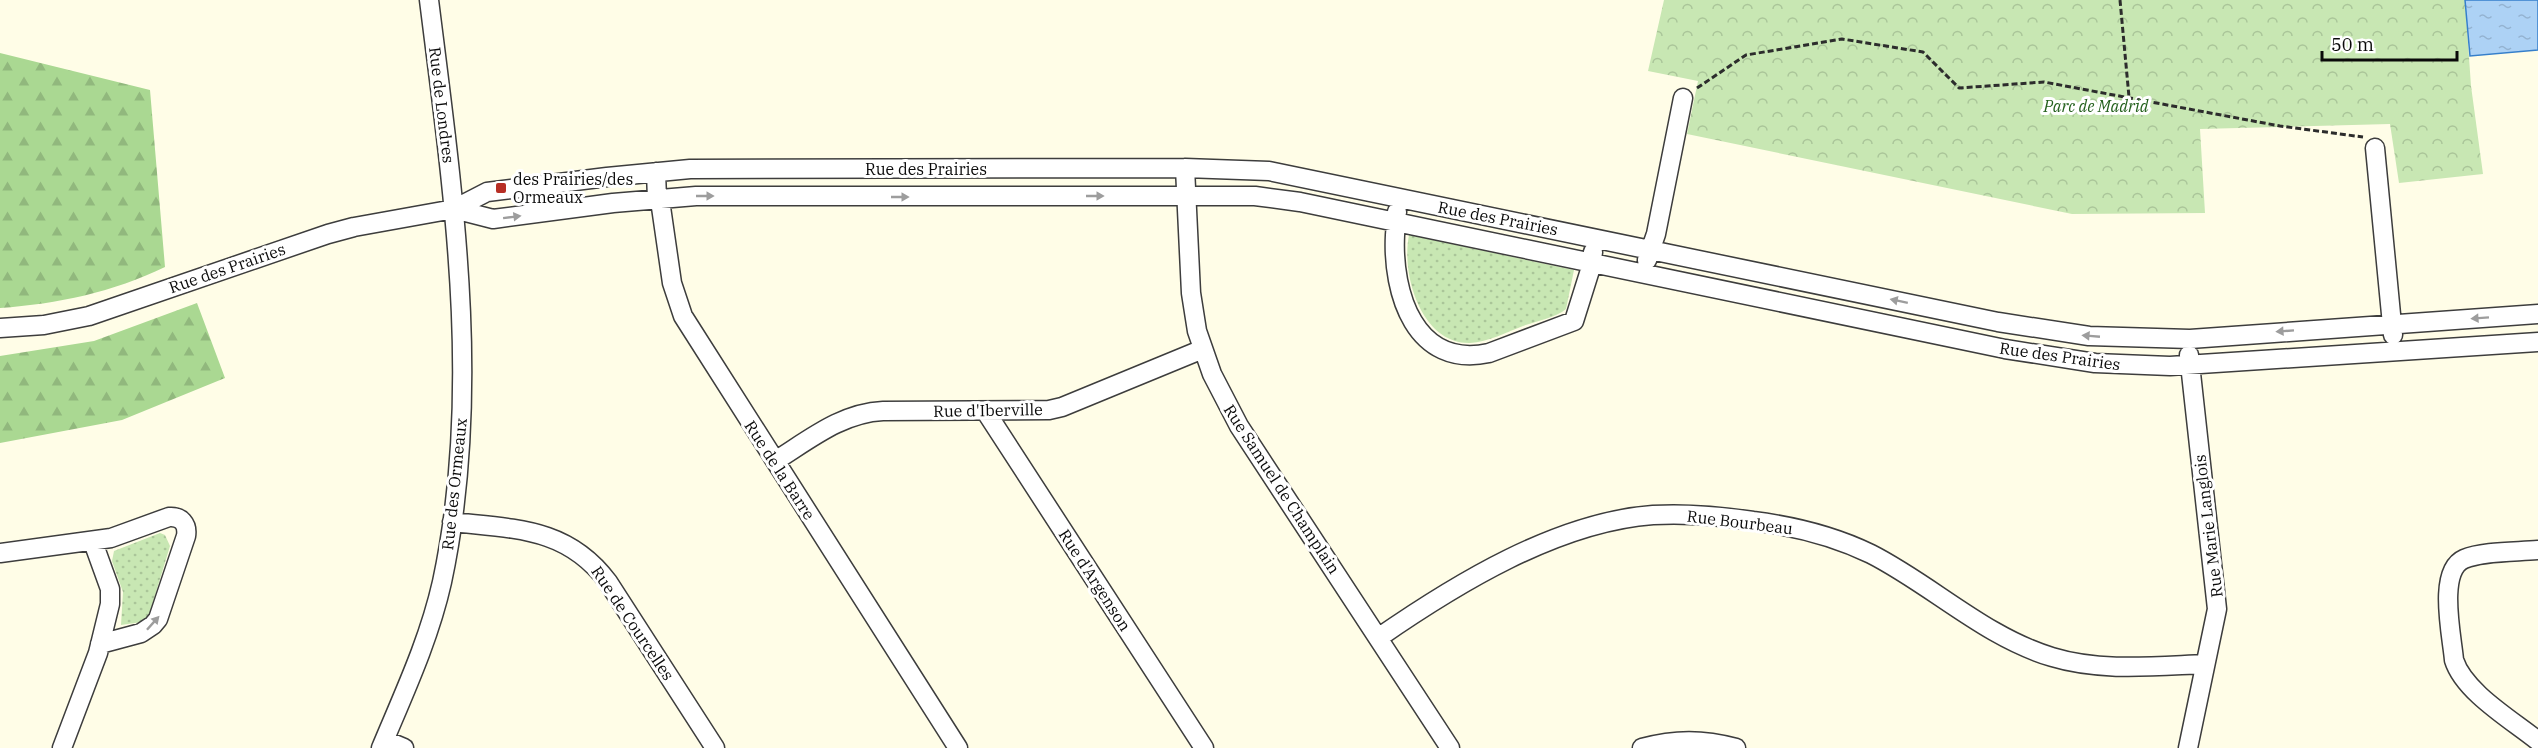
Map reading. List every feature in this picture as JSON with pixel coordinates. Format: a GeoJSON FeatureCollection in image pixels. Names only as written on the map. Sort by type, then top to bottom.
{"type":"FeatureCollection","features":[{"type":"Feature","properties":{"kind":"street","name":"Rue de Londres"},"geometry":{"type":"LineString","coordinates":[[429,0],[454,209]]}},
{"type":"Feature","properties":{"kind":"street"},"geometry":{"type":"LineString","coordinates":[[1643,273],[1656,234],[1683,98]]}},
{"type":"Feature","properties":{"kind":"street"},"geometry":{"type":"LineString","coordinates":[[2373,143],[2391,324],[2397,351]]}},
{"type":"Feature","properties":{"kind":"street","name":"Rue des Prairies"},"geometry":{"type":"LineString","coordinates":[[0,328],[66,322],[328,234],[354,227],[454,209],[487,192],[690,169],[1185,168],[1269,171],[2053,332],[2125,339],[2190,339],[2538,314]]}},
{"type":"Feature","properties":{"kind":"street","name":"Rue Samuel de Champlain"},"geometry":{"type":"LineString","coordinates":[[1185,168],[1192,307],[1203,350],[1220,392],[1239,426],[1450,748]]}},
{"type":"Feature","properties":{"kind":"street","name":"Rue de la Barre"},"geometry":{"type":"LineString","coordinates":[[657,172],[657,200],[661,207],[672,283],[678,307],[958,748]]}},
{"type":"Feature","properties":{"kind":"street","name":"Rue des Prairies"},"geometry":{"type":"LineString","coordinates":[[454,209],[493,219],[696,196],[1255,196],[1275,198],[2059,359],[2132,366],[2188,366],[2538,342]]}},
{"type":"Feature","properties":{"kind":"street"},"geometry":{"type":"LineString","coordinates":[[1400,198],[1394,223],[1397,280],[1408,313],[1427,340],[1455,354],[1477,356],[1489,353],[1574,321],[1591,267],[1596,238]]}},
{"type":"Feature","properties":{"kind":"street","name":"Rue des Ormeaux"},"geometry":{"type":"LineString","coordinates":[[383,744],[428,635],[442,582],[452,522],[463,384],[462,329],[454,209]]}},
{"type":"Feature","properties":{"kind":"street","name":"Rue Marie Langlois"},"geometry":{"type":"LineString","coordinates":[[2188,748],[2217,609],[2188,366],[2190,339]]}},
{"type":"Feature","properties":{"kind":"street","name":"Rue d'Iberville"},"geometry":{"type":"LineString","coordinates":[[775,461],[834,424],[865,413],[1035,411],[1062,407],[1203,350]]}},
{"type":"Feature","properties":{"kind":"street","name":"Rue d'Argenson"},"geometry":{"type":"LineString","coordinates":[[986,411],[1204,748]]}},
{"type":"Feature","properties":{"kind":"street","name":"Rue Bourbeau"},"geometry":{"type":"LineString","coordinates":[[1378,638],[1464,582],[1512,557],[1548,543],[1625,520],[1652,515],[1707,515],[1769,523],[1840,541],[1896,567],[2002,635],[2052,657],[2114,667],[2205,664]]}},
{"type":"Feature","properties":{"kind":"street"},"geometry":{"type":"LineString","coordinates":[[0,553],[93,542],[111,538],[168,517],[183,521],[187,531],[158,619],[141,633],[100,644]]}},
{"type":"Feature","properties":{"kind":"street","name":"Rue de Courcelles"},"geometry":{"type":"LineString","coordinates":[[452,522],[542,535],[568,544],[590,560],[608,582],[715,748]]}},
{"type":"Feature","properties":{"kind":"street"},"geometry":{"type":"LineString","coordinates":[[62,748],[100,644],[111,597],[93,542]]}},
{"type":"Feature","properties":{"kind":"street"},"geometry":{"type":"LineString","coordinates":[[2538,550],[2465,559],[2452,570],[2448,588],[2457,671],[2473,689],[2538,741]]}},
{"type":"Feature","properties":{"kind":"street"},"geometry":{"type":"LineString","coordinates":[[1642,748],[1685,740],[1701,740],[1736,748]]}},
{"type":"Feature","properties":{"kind":"street"},"geometry":{"type":"LineString","coordinates":[[383,744],[404,748]]}},
{"type":"Feature","properties":{"kind":"path"},"geometry":{"type":"LineString","coordinates":[[2120,0],[2129,98]]}},
{"type":"Feature","properties":{"kind":"path"},"geometry":{"type":"LineString","coordinates":[[1683,98],[1746,55],[1842,39],[1923,52],[1959,88],[2044,82],[2373,143]]}},
{"type":"Feature","properties":{"kind":"green space","name":"Parc de Madrid"},"geometry":{"type":"Polygon","coordinates":[[[1664,0],[2465,0],[2471,86],[2483,174],[2399,183],[2390,124],[2200,129],[2205,213],[2072,214],[1687,134],[1698,81],[1648,71],[1664,0]]]}},
{"type":"Feature","properties":{"kind":"green space"},"geometry":{"type":"Polygon","coordinates":[[[0,53],[150,90],[165,267],[105,290],[85,295],[0,308],[0,53]]]}},
{"type":"Feature","properties":{"kind":"green space"},"geometry":{"type":"Polygon","coordinates":[[[1409,235],[1574,270],[1566,309],[1551,317],[1484,341],[1470,343],[1453,340],[1439,332],[1427,320],[1418,304],[1408,268],[1409,235]]]}},
{"type":"Feature","properties":{"kind":"green space"},"geometry":{"type":"Polygon","coordinates":[[[197,303],[225,378],[122,420],[0,443],[0,356],[94,341],[197,303]]]}},
{"type":"Feature","properties":{"kind":"green space"},"geometry":{"type":"Polygon","coordinates":[[[160,533],[165,535],[170,546],[149,615],[142,622],[121,625],[123,592],[112,561],[114,551],[160,533]]]}},
{"type":"Feature","properties":{"kind":"water"},"geometry":{"type":"Polygon","coordinates":[[[2465,0],[2538,0],[2538,50],[2470,56],[2465,0]]]}},
{"type":"Feature","properties":{"kind":"place","name":"des Prairies/des Ormeaux"},"geometry":{"type":"Point","coordinates":[501,188]}}]}
